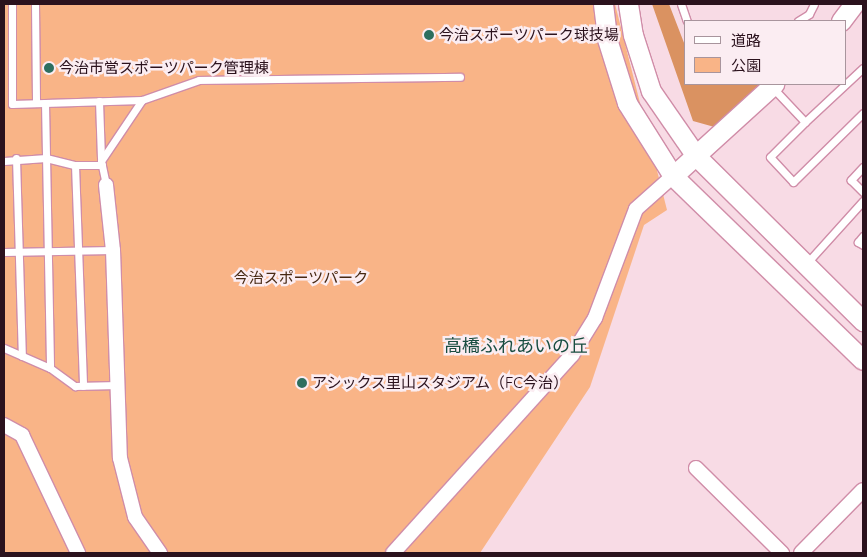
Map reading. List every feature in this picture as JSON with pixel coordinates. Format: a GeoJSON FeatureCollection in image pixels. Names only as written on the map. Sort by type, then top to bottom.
{"type":"FeatureCollection","features":[{"type":"Feature","properties":{"kind":"street"},"geometry":{"type":"LineString","coordinates":[[603,4],[607,39],[627,103],[673,176],[863,360]]}},
{"type":"Feature","properties":{"kind":"street"},"geometry":{"type":"LineString","coordinates":[[628,4],[633,35],[651,91],[696,156],[863,321]]}},
{"type":"Feature","properties":{"kind":"street"},"geometry":{"type":"LineString","coordinates":[[842,20],[854,4]]}},
{"type":"Feature","properties":{"kind":"street"},"geometry":{"type":"LineString","coordinates":[[393,553],[572,355],[595,318],[636,209],[773,85]]}},
{"type":"Feature","properties":{"kind":"street"},"geometry":{"type":"LineString","coordinates":[[106,185],[112,250],[120,458],[127,495],[139,526],[160,553]]}},
{"type":"Feature","properties":{"kind":"street"},"geometry":{"type":"LineString","coordinates":[[5,423],[22,434],[78,553]]}},
{"type":"Feature","properties":{"kind":"street"},"geometry":{"type":"LineString","coordinates":[[696,468],[782,553]]}},
{"type":"Feature","properties":{"kind":"street"},"geometry":{"type":"LineString","coordinates":[[801,553],[863,490]]}},
{"type":"Feature","properties":{"kind":"lane"},"geometry":{"type":"LineString","coordinates":[[12,4],[12,104],[142,100],[199,80],[460,77]]}},
{"type":"Feature","properties":{"kind":"lane"},"geometry":{"type":"LineString","coordinates":[[35,4],[36,103]]}},
{"type":"Feature","properties":{"kind":"lane"},"geometry":{"type":"LineString","coordinates":[[681,4],[687,20]]}},
{"type":"Feature","properties":{"kind":"lane"},"geometry":{"type":"LineString","coordinates":[[800,20],[809,14],[814,4]]}},
{"type":"Feature","properties":{"kind":"lane"},"geometry":{"type":"LineString","coordinates":[[847,83],[863,68]]}},
{"type":"Feature","properties":{"kind":"lane"},"geometry":{"type":"LineString","coordinates":[[773,85],[805,122]]}},
{"type":"Feature","properties":{"kind":"lane"},"geometry":{"type":"LineString","coordinates":[[845,85],[770,157],[793,182],[863,113]]}},
{"type":"Feature","properties":{"kind":"lane"},"geometry":{"type":"LineString","coordinates":[[101,163],[142,100]]}},
{"type":"Feature","properties":{"kind":"lane"},"geometry":{"type":"LineString","coordinates":[[99,101],[101,163],[106,185]]}},
{"type":"Feature","properties":{"kind":"lane"},"geometry":{"type":"LineString","coordinates":[[45,103],[50,368]]}},
{"type":"Feature","properties":{"kind":"lane"},"geometry":{"type":"LineString","coordinates":[[4,161],[16,158],[46,158],[75,165],[101,163]]}},
{"type":"Feature","properties":{"kind":"lane"},"geometry":{"type":"LineString","coordinates":[[16,158],[22,356]]}},
{"type":"Feature","properties":{"kind":"lane"},"geometry":{"type":"LineString","coordinates":[[75,165],[83,386]]}},
{"type":"Feature","properties":{"kind":"lane"},"geometry":{"type":"LineString","coordinates":[[863,167],[851,180],[863,192]]}},
{"type":"Feature","properties":{"kind":"lane"},"geometry":{"type":"LineString","coordinates":[[806,264],[863,201]]}},
{"type":"Feature","properties":{"kind":"lane"},"geometry":{"type":"LineString","coordinates":[[863,236],[858,242],[863,245]]}},
{"type":"Feature","properties":{"kind":"lane"},"geometry":{"type":"LineString","coordinates":[[4,252],[112,250]]}},
{"type":"Feature","properties":{"kind":"lane"},"geometry":{"type":"LineString","coordinates":[[4,348],[50,368],[75,386],[118,385]]}},
{"type":"Feature","properties":{"kind":"green space","name":"今治スポーツパーク"},"geometry":{"type":"Polygon","coordinates":[[[4,4],[615,4],[667,210],[644,225],[590,387],[480,553],[4,553],[4,4]]]}},
{"type":"Feature","properties":{"kind":"shaded area"},"geometry":{"type":"Polygon","coordinates":[[[652,4],[669,4],[684,43],[684,85],[766,85],[718,128],[693,121],[652,4]]]}},
{"type":"Feature","properties":{"kind":"place","name":"今治スポーツパーク球技場"},"geometry":{"type":"Point","coordinates":[429,35]}},
{"type":"Feature","properties":{"kind":"place","name":"今治市営スポーツパーク管理棟"},"geometry":{"type":"Point","coordinates":[49,68]}},
{"type":"Feature","properties":{"kind":"place","name":"アシックス里山スタジアム（FC今治）"},"geometry":{"type":"Point","coordinates":[302,383]}},
{"type":"Feature","properties":{"kind":"district","name":"高橋ふれあいの丘"},"geometry":{"type":"Point","coordinates":[516,346]}}]}
